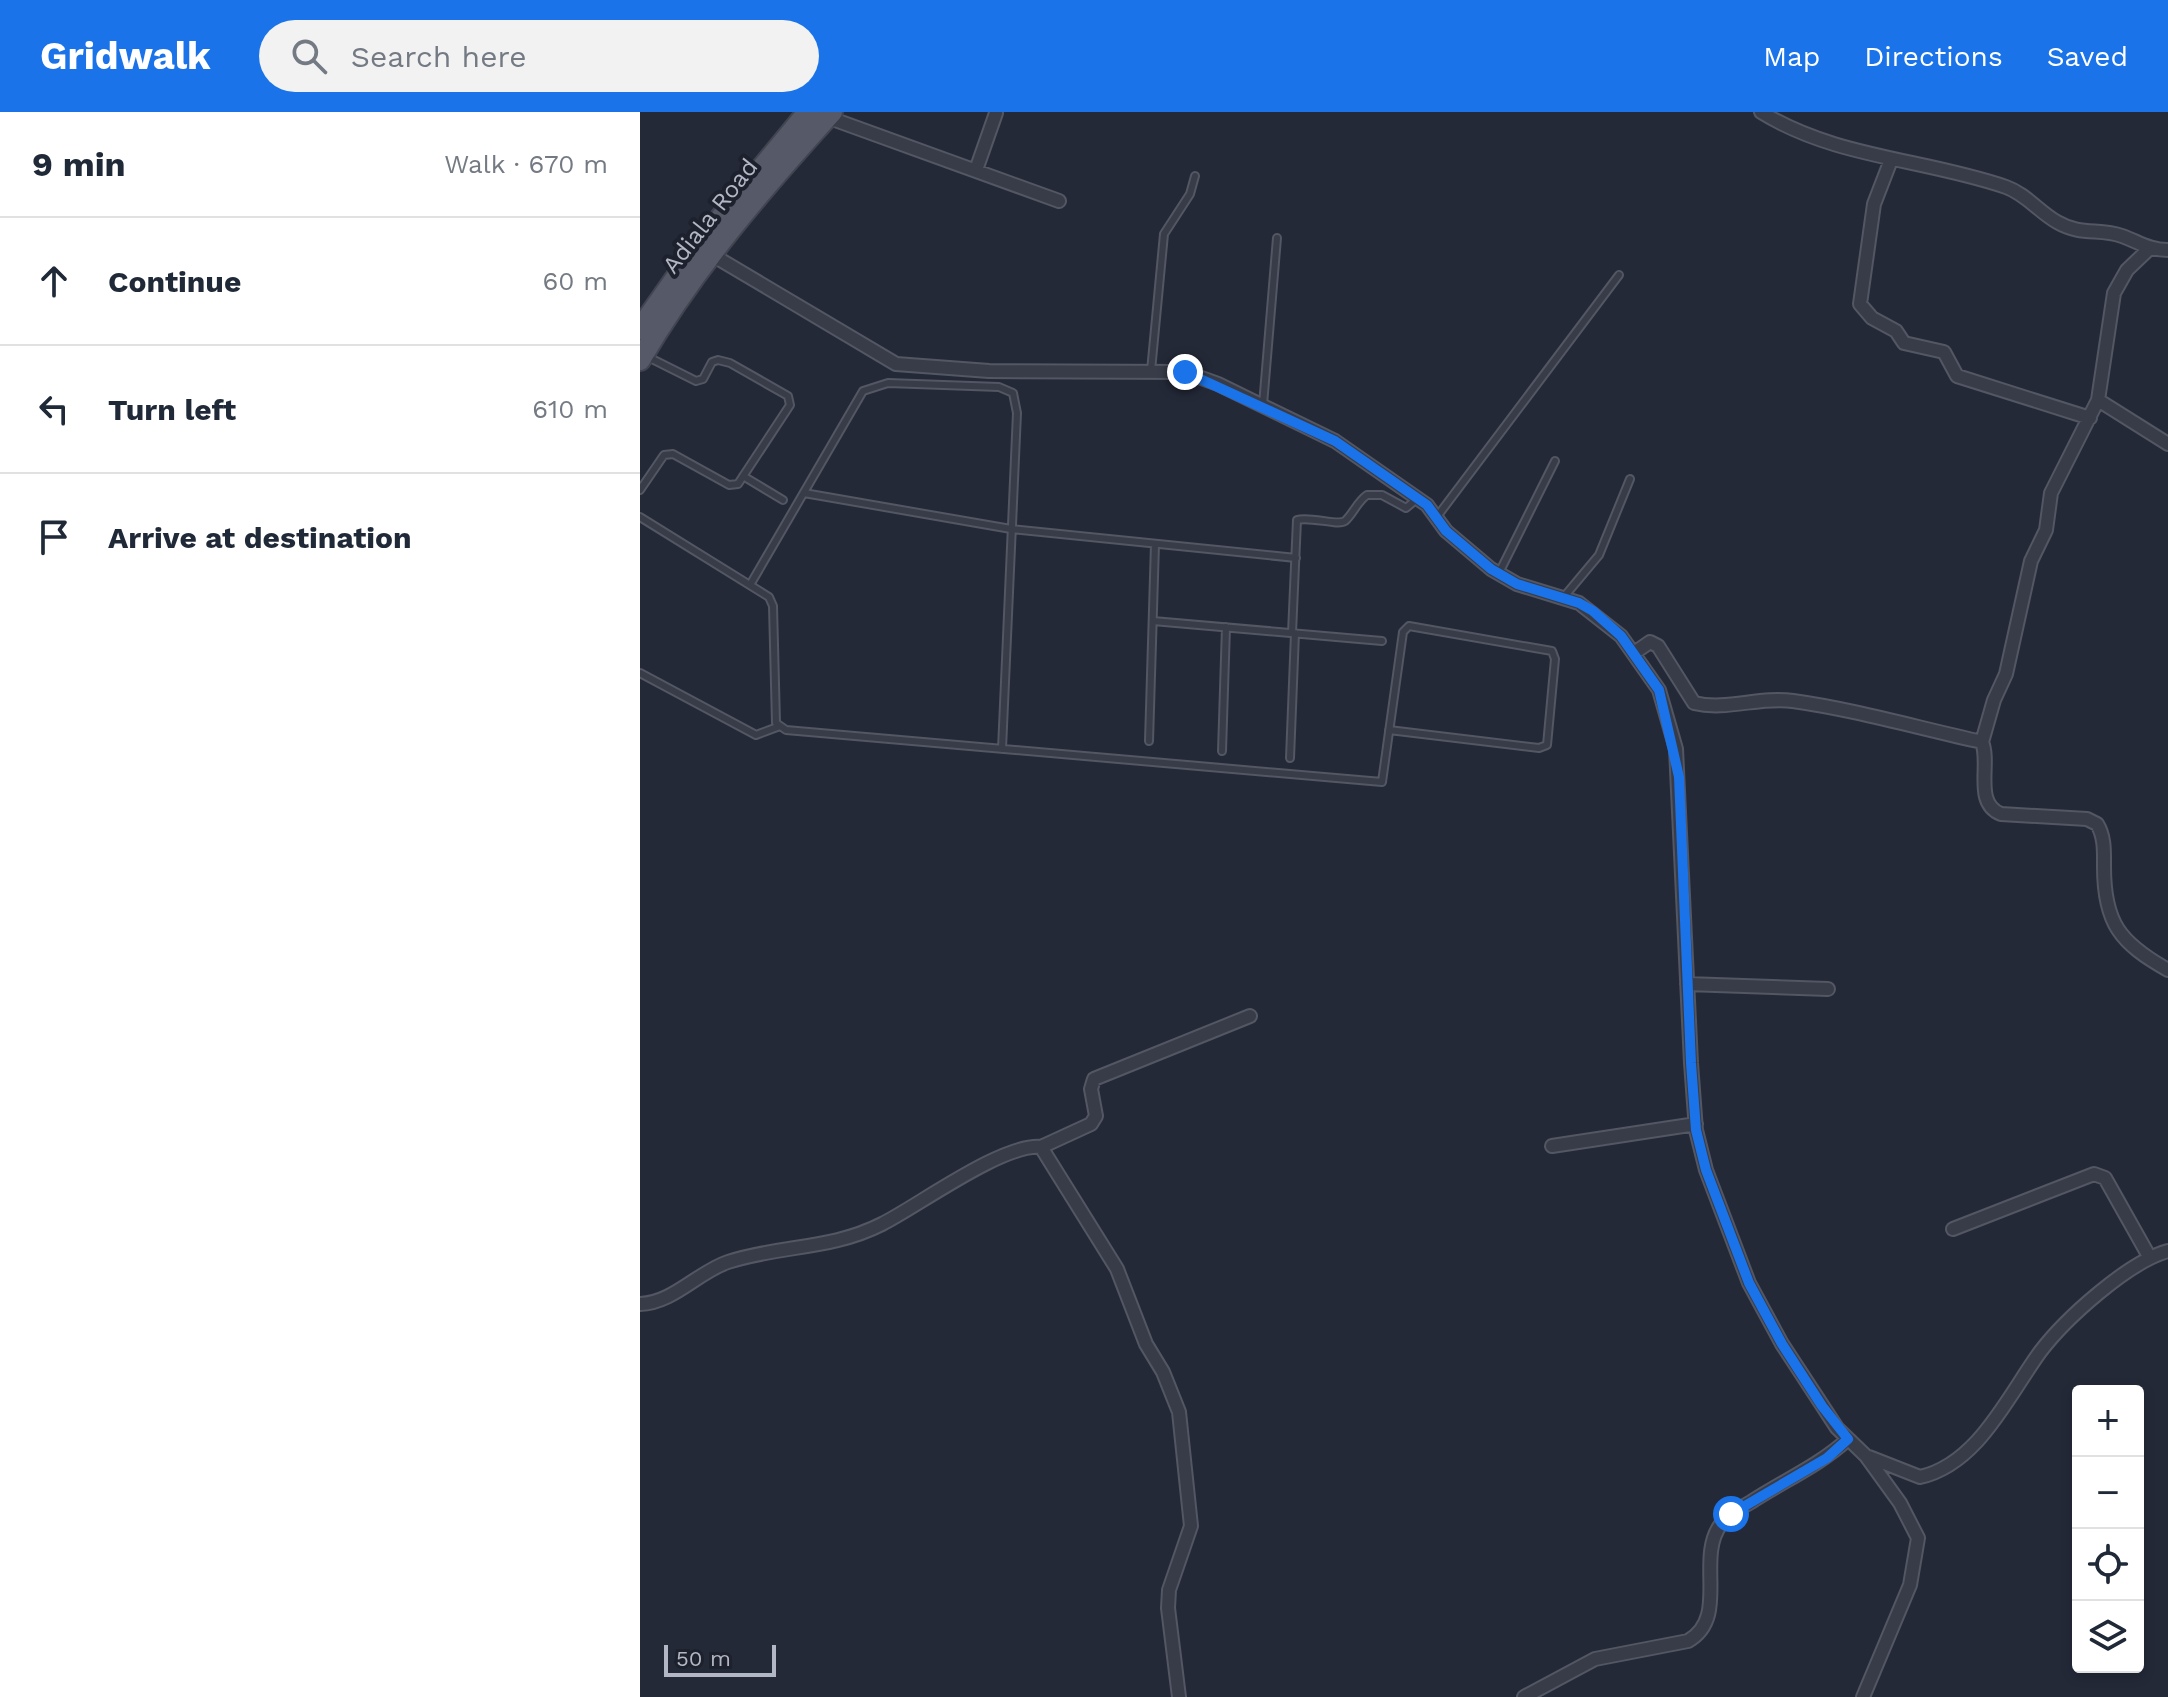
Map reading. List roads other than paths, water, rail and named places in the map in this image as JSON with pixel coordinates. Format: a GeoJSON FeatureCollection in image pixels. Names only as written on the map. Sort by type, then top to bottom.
{"type":"FeatureCollection","features":[{"type":"Feature","properties":{"kind":"main road","name":"Adiala Road"},"geometry":{"type":"LineString","coordinates":[[640,329],[822,114]]}},
{"type":"Feature","properties":{"kind":"main road","name":"Adiala Road"},"geometry":{"type":"LineString","coordinates":[[642,357],[705,250]]}},
{"type":"Feature","properties":{"kind":"street"},"geometry":{"type":"LineString","coordinates":[[1761,112],[1819,139],[1891,160],[1934,167],[2002,186],[2015,191],[2068,229],[2120,235],[2149,249],[2168,250]]}},
{"type":"Feature","properties":{"kind":"street"},"geometry":{"type":"LineString","coordinates":[[976,170],[996,113]]}},
{"type":"Feature","properties":{"kind":"street"},"geometry":{"type":"LineString","coordinates":[[822,114],[1059,201]]}},
{"type":"Feature","properties":{"kind":"street"},"geometry":{"type":"LineString","coordinates":[[1891,160],[1874,204],[1860,304],[1872,318],[1896,331],[1904,343],[1944,352],[1957,376],[2090,418]]}},
{"type":"Feature","properties":{"kind":"street"},"geometry":{"type":"LineString","coordinates":[[2149,249],[2127,270],[2114,293],[2098,400],[2051,493],[2046,530],[2031,561],[2006,674],[1994,700],[1982,742],[1986,801],[1991,810],[2001,814],[2087,819],[2097,824],[2103,840],[2104,895],[2114,925],[2126,943],[2168,970]]}},
{"type":"Feature","properties":{"kind":"street"},"geometry":{"type":"LineString","coordinates":[[705,250],[896,364],[1031,372],[1185,372],[1263,405],[1335,441],[1418,498],[1436,518],[1499,573],[1517,584],[1593,611],[1634,653],[1659,690],[1676,749],[1696,1124],[1706,1170],[1749,1283],[1782,1344],[1822,1406],[1866,1456],[1910,1519],[1918,1546],[1910,1585],[1863,1697]]}},
{"type":"Feature","properties":{"kind":"street"},"geometry":{"type":"LineString","coordinates":[[2098,400],[2168,444]]}},
{"type":"Feature","properties":{"kind":"street"},"geometry":{"type":"LineString","coordinates":[[1634,653],[1650,642],[1658,646],[1694,703],[1713,706],[1792,701],[1856,710],[1982,742]]}},
{"type":"Feature","properties":{"kind":"street"},"geometry":{"type":"LineString","coordinates":[[1687,984],[1828,989]]}},
{"type":"Feature","properties":{"kind":"street"},"geometry":{"type":"LineString","coordinates":[[640,1304],[655,1302],[725,1263],[811,1248],[860,1233],[1001,1158],[1041,1147],[1091,1124],[1096,1116],[1091,1089],[1094,1079],[1250,1016]]}},
{"type":"Feature","properties":{"kind":"street"},"geometry":{"type":"LineString","coordinates":[[1552,1146],[1696,1124]]}},
{"type":"Feature","properties":{"kind":"street"},"geometry":{"type":"LineString","coordinates":[[1041,1147],[1117,1269],[1146,1344],[1163,1372],[1179,1412],[1186,1446],[1191,1526],[1169,1590],[1168,1608],[1179,1697]]}},
{"type":"Feature","properties":{"kind":"street"},"geometry":{"type":"LineString","coordinates":[[1953,1229],[2094,1174],[2105,1178],[2150,1258]]}},
{"type":"Feature","properties":{"kind":"street"},"geometry":{"type":"LineString","coordinates":[[1866,1456],[1920,1477],[1932,1474],[1957,1459],[1983,1433],[2043,1349],[2093,1299],[2150,1258],[2168,1251]]}},
{"type":"Feature","properties":{"kind":"street"},"geometry":{"type":"LineString","coordinates":[[1524,1697],[1595,1659],[1673,1645],[1699,1635],[1709,1621],[1711,1547],[1720,1524],[1764,1493],[1827,1458],[1848,1439]]}},
{"type":"Feature","properties":{"kind":"lane"},"geometry":{"type":"LineString","coordinates":[[1151,371],[1164,234],[1190,194],[1195,176]]}},
{"type":"Feature","properties":{"kind":"lane"},"geometry":{"type":"LineString","coordinates":[[1263,405],[1277,238]]}},
{"type":"Feature","properties":{"kind":"lane"},"geometry":{"type":"LineString","coordinates":[[1436,518],[1619,275]]}},
{"type":"Feature","properties":{"kind":"lane"},"geometry":{"type":"LineString","coordinates":[[640,490],[664,455],[673,454],[729,485],[738,484],[790,405],[788,396],[725,362],[712,362],[703,379],[696,381],[642,357]]}},
{"type":"Feature","properties":{"kind":"lane"},"geometry":{"type":"LineString","coordinates":[[750,585],[863,391],[891,383],[999,387],[1013,393],[1017,413],[1002,749]]}},
{"type":"Feature","properties":{"kind":"lane"},"geometry":{"type":"LineString","coordinates":[[1499,573],[1555,461]]}},
{"type":"Feature","properties":{"kind":"lane"},"geometry":{"type":"LineString","coordinates":[[743,476],[783,500]]}},
{"type":"Feature","properties":{"kind":"lane"},"geometry":{"type":"LineString","coordinates":[[1563,598],[1599,555],[1630,479]]}},
{"type":"Feature","properties":{"kind":"lane"},"geometry":{"type":"LineString","coordinates":[[804,493],[1011,529],[1296,558]]}},
{"type":"Feature","properties":{"kind":"lane"},"geometry":{"type":"LineString","coordinates":[[1290,758],[1297,520],[1308,516],[1338,523],[1345,521],[1367,495],[1382,495],[1406,508],[1418,498]]}},
{"type":"Feature","properties":{"kind":"lane"},"geometry":{"type":"LineString","coordinates":[[640,517],[769,597],[773,606],[776,723],[786,730],[1382,782],[1389,730],[1403,632],[1409,626],[1552,651],[1555,659],[1547,745],[1539,748],[1389,730]]}},
{"type":"Feature","properties":{"kind":"lane"},"geometry":{"type":"LineString","coordinates":[[1149,741],[1155,544]]}},
{"type":"Feature","properties":{"kind":"lane"},"geometry":{"type":"LineString","coordinates":[[1153,621],[1382,641]]}},
{"type":"Feature","properties":{"kind":"lane"},"geometry":{"type":"LineString","coordinates":[[1222,751],[1226,627]]}},
{"type":"Feature","properties":{"kind":"lane"},"geometry":{"type":"LineString","coordinates":[[640,673],[756,735],[780,726]]}}]}
